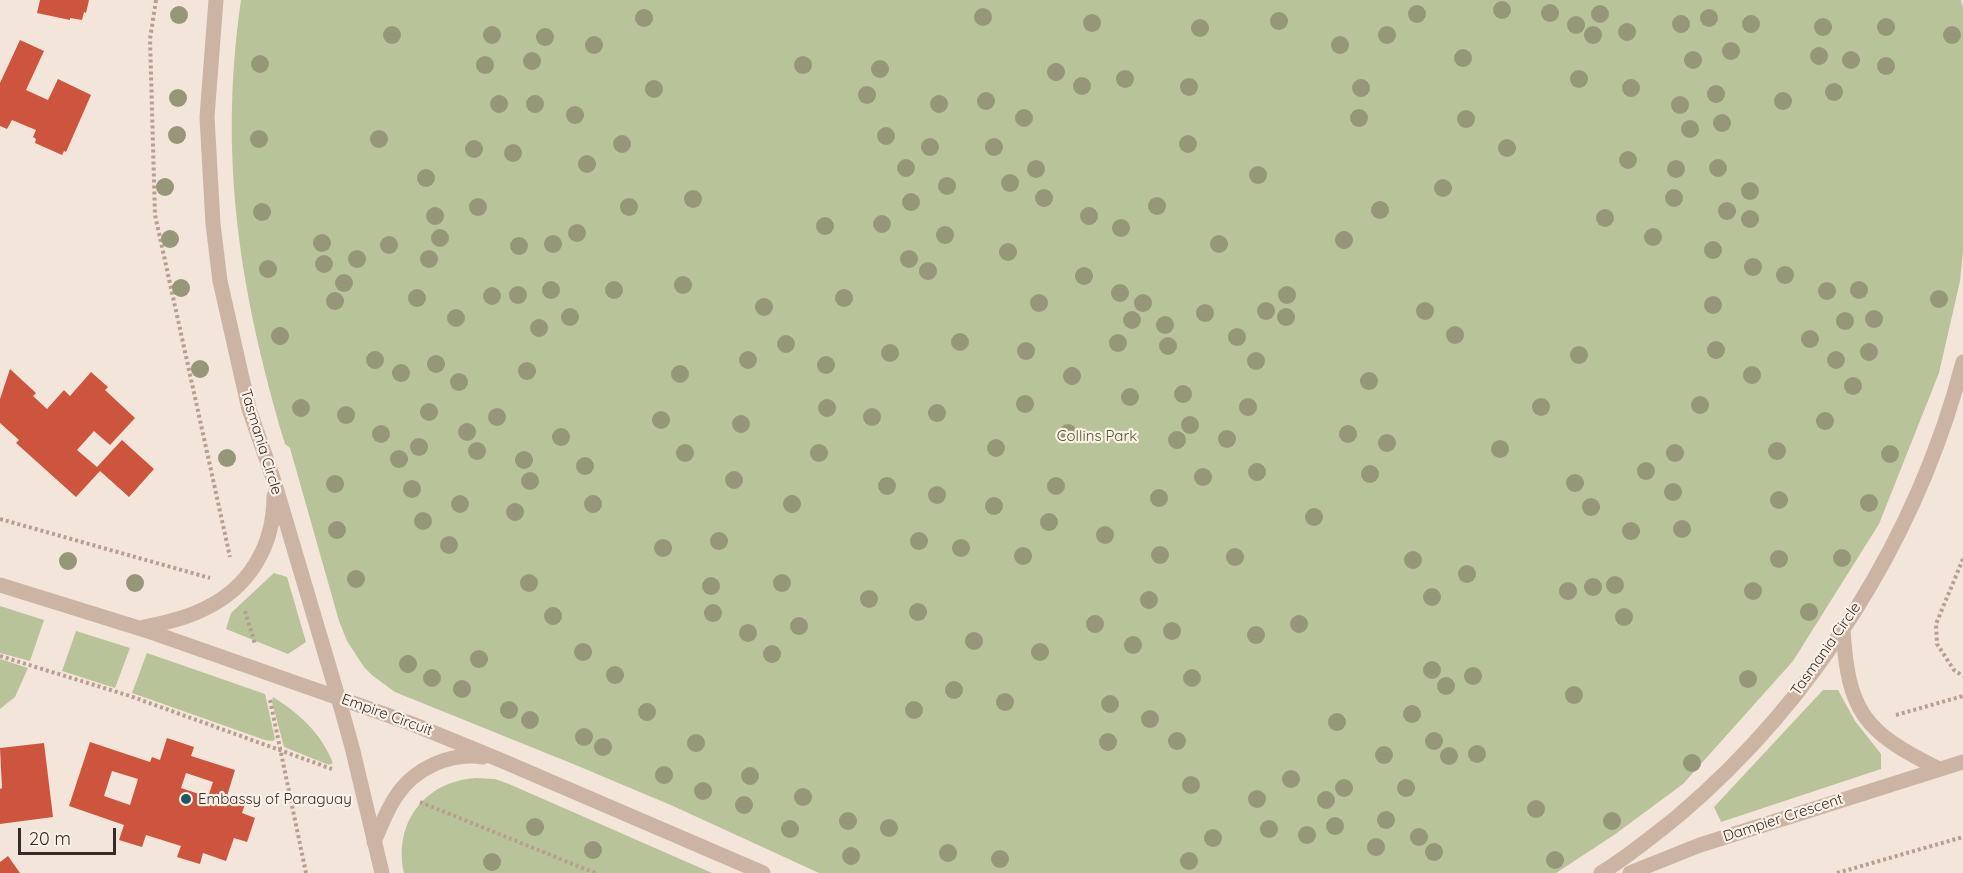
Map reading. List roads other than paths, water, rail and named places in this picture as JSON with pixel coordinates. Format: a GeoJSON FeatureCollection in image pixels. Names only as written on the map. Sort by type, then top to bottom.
{"type":"FeatureCollection","features":[{"type":"Feature","properties":{"kind":"street","name":"Tasmania Circle"},"geometry":{"type":"LineString","coordinates":[[216,0],[207,117],[213,224],[220,281],[249,409],[338,698],[382,873]]}},
{"type":"Feature","properties":{"kind":"street","name":"Tasmania Circle"},"geometry":{"type":"LineString","coordinates":[[1602,873],[1620,862],[1656,833],[1721,777],[1793,697],[1843,628],[1887,556],[1917,494],[1944,424],[1963,362]]}},
{"type":"Feature","properties":{"kind":"street"},"geometry":{"type":"LineString","coordinates":[[141,628],[176,620],[205,609],[238,586],[261,555],[270,534],[274,509],[273,481]]}},
{"type":"Feature","properties":{"kind":"street","name":"Empire Circuit"},"geometry":{"type":"LineString","coordinates":[[0,585],[141,628],[410,723],[763,873]]}},
{"type":"Feature","properties":{"kind":"street"},"geometry":{"type":"LineString","coordinates":[[1843,628],[1845,661],[1850,686],[1859,708],[1869,723],[1886,740],[1939,769]]}},
{"type":"Feature","properties":{"kind":"street"},"geometry":{"type":"LineString","coordinates":[[374,842],[397,794],[429,766],[466,756],[498,759]]}},
{"type":"Feature","properties":{"kind":"street","name":"Dampier Crescent"},"geometry":{"type":"LineString","coordinates":[[1630,873],[1700,844],[1963,762]]}},
{"type":"Feature","properties":{"kind":"place","name":"Embassy of Paraguay"},"geometry":{"type":"Point","coordinates":[186,799]}},
{"type":"Feature","properties":{"kind":"park label","name":"Collins Park"},"geometry":{"type":"Point","coordinates":[1097,436]}}]}
